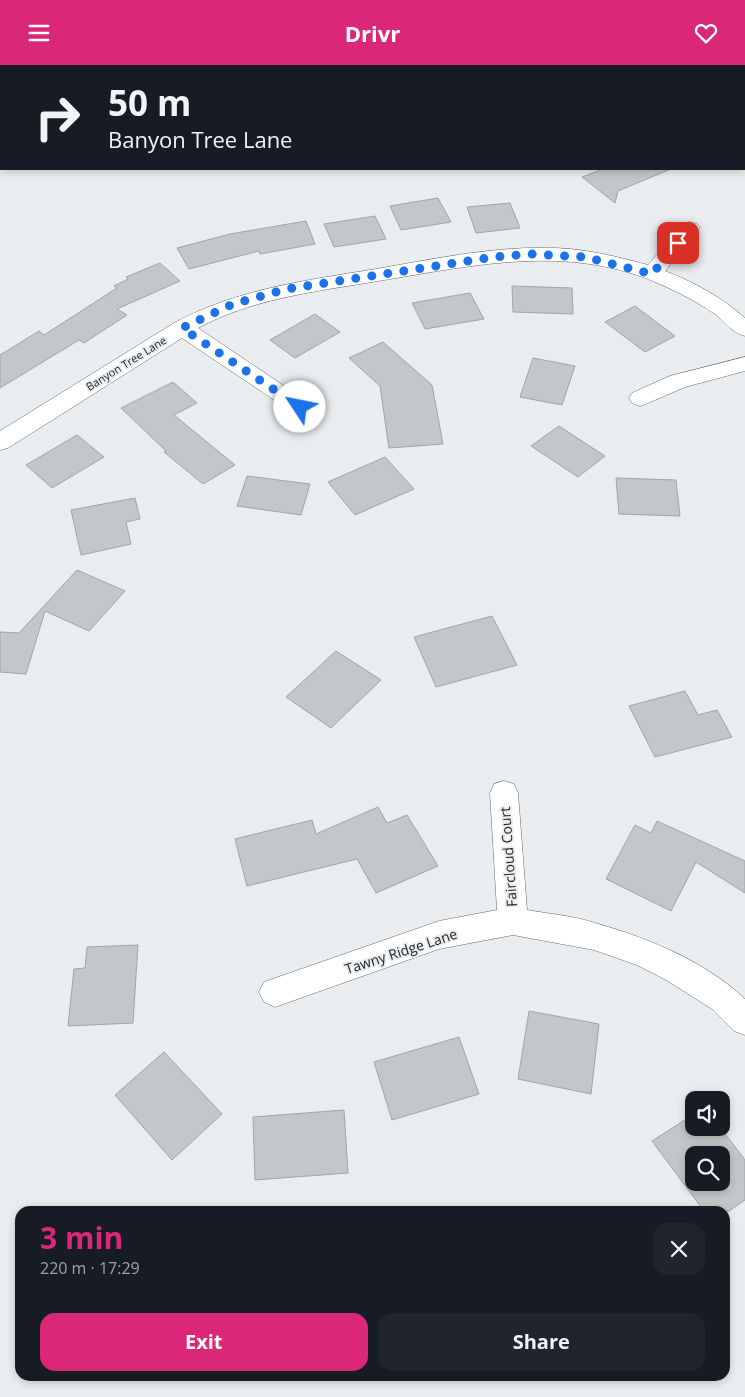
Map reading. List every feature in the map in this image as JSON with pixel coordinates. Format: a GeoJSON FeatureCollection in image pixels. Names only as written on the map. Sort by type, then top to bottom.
{"type":"FeatureCollection","features":[{"type":"Feature","properties":{"kind":"street"},"geometry":{"type":"LineString","coordinates":[[652,274],[690,228]]}},
{"type":"Feature","properties":{"kind":"street","name":"Banyon Tree Lane"},"geometry":{"type":"LineString","coordinates":[[0,442],[182,328],[233,304],[287,289],[494,257],[530,254],[585,257],[652,274],[673,282],[710,302],[745,329]]}},
{"type":"Feature","properties":{"kind":"street"},"geometry":{"type":"LineString","coordinates":[[182,328],[300,407]]}},
{"type":"Feature","properties":{"kind":"street"},"geometry":{"type":"LineString","coordinates":[[640,398],[678,381],[745,364]]}},
{"type":"Feature","properties":{"kind":"street","name":"Faircloud Court"},"geometry":{"type":"LineString","coordinates":[[504,793],[513,921]]}},
{"type":"Feature","properties":{"kind":"street","name":"Tawny Ridge Lane"},"geometry":{"type":"LineString","coordinates":[[275,992],[439,935],[513,921],[594,936],[646,954],[679,971],[723,999],[745,1020]]}},
{"type":"Feature","properties":{"kind":"building"},"geometry":{"type":"Polygon","coordinates":[[[600,170],[669,170],[618,191],[615,203],[582,177],[600,170]]]}},
{"type":"Feature","properties":{"kind":"building"},"geometry":{"type":"Polygon","coordinates":[[[438,198],[451,222],[401,230],[390,206],[438,198]]]}},
{"type":"Feature","properties":{"kind":"building"},"geometry":{"type":"Polygon","coordinates":[[[510,203],[520,228],[476,233],[467,207],[510,203]]]}},
{"type":"Feature","properties":{"kind":"building"},"geometry":{"type":"Polygon","coordinates":[[[375,216],[386,239],[334,247],[324,224],[375,216]]]}},
{"type":"Feature","properties":{"kind":"building"},"geometry":{"type":"Polygon","coordinates":[[[306,221],[315,244],[260,254],[259,251],[189,269],[177,248],[230,234],[306,221]]]}},
{"type":"Feature","properties":{"kind":"building"},"geometry":{"type":"Polygon","coordinates":[[[160,263],[180,281],[117,309],[127,315],[84,343],[79,340],[0,388],[0,355],[39,331],[44,335],[117,288],[114,286],[128,279],[126,277],[160,263]]]}},
{"type":"Feature","properties":{"kind":"building"},"geometry":{"type":"Polygon","coordinates":[[[512,286],[572,288],[573,314],[513,312],[512,286]]]}},
{"type":"Feature","properties":{"kind":"building"},"geometry":{"type":"Polygon","coordinates":[[[470,293],[484,319],[425,329],[412,303],[470,293]]]}},
{"type":"Feature","properties":{"kind":"building"},"geometry":{"type":"Polygon","coordinates":[[[635,306],[675,336],[645,352],[605,322],[635,306]]]}},
{"type":"Feature","properties":{"kind":"building"},"geometry":{"type":"Polygon","coordinates":[[[315,314],[340,332],[295,358],[270,340],[315,314]]]}},
{"type":"Feature","properties":{"kind":"building"},"geometry":{"type":"Polygon","coordinates":[[[383,342],[432,385],[443,444],[389,448],[380,386],[349,358],[383,342]]]}},
{"type":"Feature","properties":{"kind":"building"},"geometry":{"type":"Polygon","coordinates":[[[533,358],[575,366],[562,405],[520,397],[533,358]]]}},
{"type":"Feature","properties":{"kind":"building"},"geometry":{"type":"Polygon","coordinates":[[[173,382],[197,403],[174,415],[235,465],[203,484],[164,452],[166,451],[121,408],[173,382]]]}},
{"type":"Feature","properties":{"kind":"building"},"geometry":{"type":"Polygon","coordinates":[[[559,426],[605,456],[578,477],[531,446],[559,426]]]}},
{"type":"Feature","properties":{"kind":"building"},"geometry":{"type":"Polygon","coordinates":[[[77,435],[104,457],[52,488],[26,465],[77,435]]]}},
{"type":"Feature","properties":{"kind":"building"},"geometry":{"type":"Polygon","coordinates":[[[385,457],[414,489],[355,515],[328,482],[385,457]]]}},
{"type":"Feature","properties":{"kind":"building"},"geometry":{"type":"Polygon","coordinates":[[[247,476],[310,484],[301,515],[237,506],[247,476]]]}},
{"type":"Feature","properties":{"kind":"building"},"geometry":{"type":"Polygon","coordinates":[[[616,478],[676,480],[680,516],[619,514],[616,478]]]}},
{"type":"Feature","properties":{"kind":"building"},"geometry":{"type":"Polygon","coordinates":[[[135,498],[140,519],[126,522],[131,544],[81,555],[71,510],[135,498]]]}},
{"type":"Feature","properties":{"kind":"building"},"geometry":{"type":"Polygon","coordinates":[[[77,570],[125,591],[89,631],[45,611],[26,674],[0,672],[0,632],[19,633],[77,570]]]}},
{"type":"Feature","properties":{"kind":"building"},"geometry":{"type":"Polygon","coordinates":[[[492,616],[517,665],[436,687],[414,637],[492,616]]]}},
{"type":"Feature","properties":{"kind":"building"},"geometry":{"type":"Polygon","coordinates":[[[336,651],[381,680],[331,728],[286,697],[336,651]]]}},
{"type":"Feature","properties":{"kind":"building"},"geometry":{"type":"Polygon","coordinates":[[[685,691],[698,715],[717,710],[732,737],[655,757],[629,706],[685,691]]]}},
{"type":"Feature","properties":{"kind":"building"},"geometry":{"type":"Polygon","coordinates":[[[378,807],[387,823],[407,815],[438,866],[376,893],[357,859],[247,886],[235,839],[312,820],[316,834],[378,807]]]}},
{"type":"Feature","properties":{"kind":"building"},"geometry":{"type":"Polygon","coordinates":[[[657,821],[745,861],[745,893],[696,862],[671,911],[606,879],[635,825],[651,833],[657,821]]]}},
{"type":"Feature","properties":{"kind":"building"},"geometry":{"type":"Polygon","coordinates":[[[138,945],[133,1023],[68,1026],[74,969],[85,968],[87,947],[138,945]]]}},
{"type":"Feature","properties":{"kind":"building"},"geometry":{"type":"Polygon","coordinates":[[[529,1011],[599,1024],[591,1094],[518,1079],[529,1011]]]}},
{"type":"Feature","properties":{"kind":"building"},"geometry":{"type":"Polygon","coordinates":[[[459,1037],[479,1094],[392,1120],[374,1062],[459,1037]]]}},
{"type":"Feature","properties":{"kind":"building"},"geometry":{"type":"Polygon","coordinates":[[[164,1052],[222,1114],[172,1160],[115,1095],[164,1052]]]}},
{"type":"Feature","properties":{"kind":"building"},"geometry":{"type":"Polygon","coordinates":[[[344,1110],[348,1173],[255,1180],[253,1117],[344,1110]]]}},
{"type":"Feature","properties":{"kind":"building"},"geometry":{"type":"Polygon","coordinates":[[[685,1120],[685,1136],[727,1136],[745,1160],[745,1200],[730,1210],[730,1206],[700,1206],[689,1191],[730,1191],[730,1146],[685,1146],[685,1185],[652,1141],[685,1120]]]}},
{"type":"Feature","properties":{"kind":"route"},"geometry":{"type":"LineString","coordinates":[[300,407],[182,328],[206,315],[233,304],[287,289],[494,257],[530,254],[585,257],[652,274],[678,243]]}}]}
